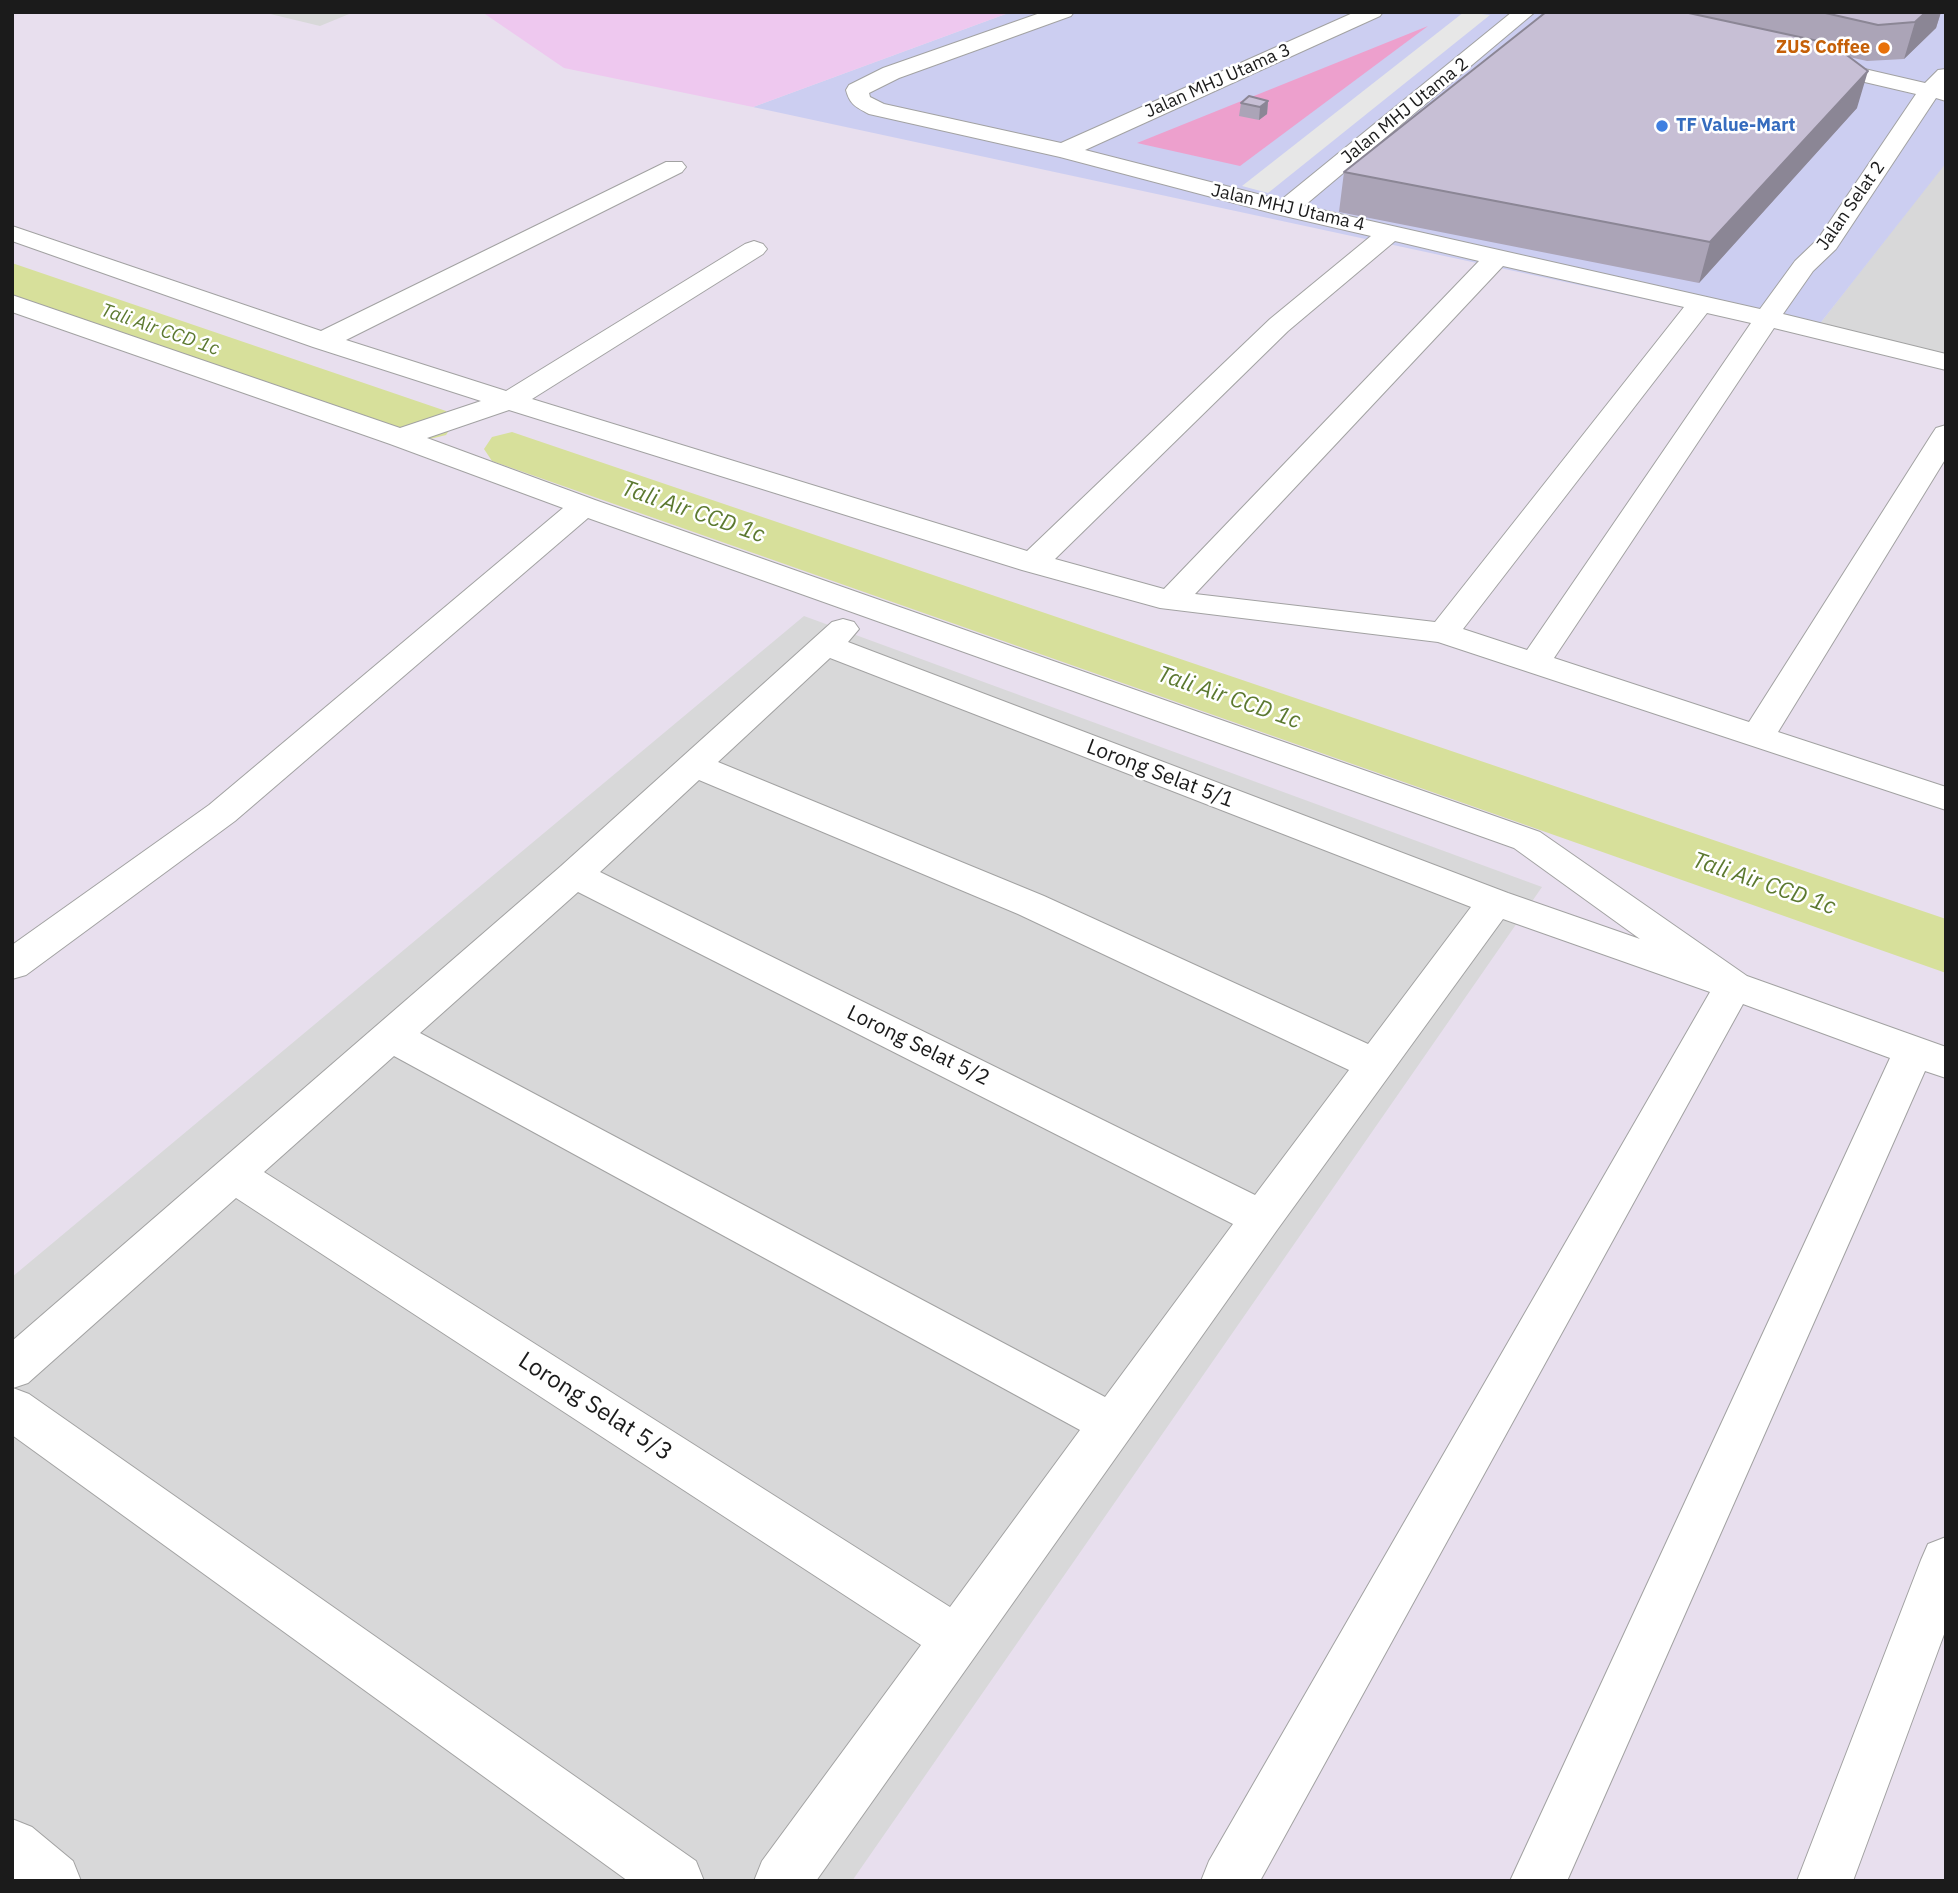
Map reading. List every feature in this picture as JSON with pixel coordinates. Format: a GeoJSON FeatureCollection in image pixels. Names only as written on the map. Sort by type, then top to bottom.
{"type":"FeatureCollection","features":[{"type":"Feature","properties":{"kind":"street","name":"Jalan MHJ Utama 4"},"geometry":{"type":"LineString","coordinates":[[1064,12],[891,73],[857,90],[860,101],[877,109],[1063,151],[1285,209],[1946,362]]}},
{"type":"Feature","properties":{"kind":"street","name":"Jalan MHJ Utama 3"},"geometry":{"type":"LineString","coordinates":[[1063,151],[1373,12]]}},
{"type":"Feature","properties":{"kind":"street","name":"Jalan MHJ Utama 2"},"geometry":{"type":"LineString","coordinates":[[1285,209],[1525,12]]}},
{"type":"Feature","properties":{"kind":"street"},"geometry":{"type":"LineString","coordinates":[[1796,59],[1941,86]]}},
{"type":"Feature","properties":{"kind":"street","name":"Jalan Selat 2"},"geometry":{"type":"LineString","coordinates":[[1534,663],[1804,266],[1827,244],[1941,86]]}},
{"type":"Feature","properties":{"kind":"street"},"geometry":{"type":"LineString","coordinates":[[323,341],[674,167]]}},
{"type":"Feature","properties":{"kind":"street"},"geometry":{"type":"LineString","coordinates":[[1033,563],[1279,325],[1334,277],[1392,232]]}},
{"type":"Feature","properties":{"kind":"street"},"geometry":{"type":"LineString","coordinates":[[12,233],[323,341],[1033,563],[1171,601],[1443,633],[1946,799]]}},
{"type":"Feature","properties":{"kind":"street"},"geometry":{"type":"LineString","coordinates":[[400,438],[509,401],[754,249]]}},
{"type":"Feature","properties":{"kind":"street"},"geometry":{"type":"LineString","coordinates":[[1171,601],[1497,257]]}},
{"type":"Feature","properties":{"kind":"street"},"geometry":{"type":"LineString","coordinates":[[12,303],[400,438],[584,506],[1527,840],[1733,986],[1229,1881]]}},
{"type":"Feature","properties":{"kind":"street"},"geometry":{"type":"LineString","coordinates":[[1443,633],[1700,304]]}},
{"type":"Feature","properties":{"kind":"street"},"geometry":{"type":"LineString","coordinates":[[1757,737],[1946,434]]}},
{"type":"Feature","properties":{"kind":"street"},"geometry":{"type":"LineString","coordinates":[[12,965],[222,813],[584,506]]}},
{"type":"Feature","properties":{"kind":"street"},"geometry":{"type":"LineString","coordinates":[[12,1369],[573,874],[868,606]]}},
{"type":"Feature","properties":{"kind":"street","name":"Lorong Selat 5/1"},"geometry":{"type":"LineString","coordinates":[[826,645],[1495,902],[1930,1057]]}},
{"type":"Feature","properties":{"kind":"street"},"geometry":{"type":"LineString","coordinates":[[694,765],[1031,905],[1374,1064]]}},
{"type":"Feature","properties":{"kind":"street","name":"Lorong Selat 5/2"},"geometry":{"type":"LineString","coordinates":[[573,874],[1262,1218]]}},
{"type":"Feature","properties":{"kind":"street"},"geometry":{"type":"LineString","coordinates":[[782,1881],[1374,1064],[1495,902]]}},
{"type":"Feature","properties":{"kind":"street"},"geometry":{"type":"LineString","coordinates":[[389,1035],[1112,1424]]}},
{"type":"Feature","properties":{"kind":"street"},"geometry":{"type":"LineString","coordinates":[[1538,1881],[1930,1057]]}},
{"type":"Feature","properties":{"kind":"street","name":"Lorong Selat 5/3"},"geometry":{"type":"LineString","coordinates":[[233,1174],[957,1639]]}},
{"type":"Feature","properties":{"kind":"street"},"geometry":{"type":"LineString","coordinates":[[12,1408],[676,1881]]}},
{"type":"Feature","properties":{"kind":"street"},"geometry":{"type":"LineString","coordinates":[[1825,1881],[1946,1560]]}},
{"type":"Feature","properties":{"kind":"street"},"geometry":{"type":"LineString","coordinates":[[12,1847],[53,1881]]}},
{"type":"Feature","properties":{"kind":"shaded area"},"geometry":{"type":"Polygon","coordinates":[[[262,12],[354,12],[320,26],[262,12]]]}},
{"type":"Feature","properties":{"kind":"shaded area"},"geometry":{"type":"Polygon","coordinates":[[[482,12],[1011,12],[753,107],[564,68],[482,12]]]}},
{"type":"Feature","properties":{"kind":"shaded area"},"geometry":{"type":"Polygon","coordinates":[[[1011,12],[1946,12],[1946,163],[1811,335],[753,107],[1011,12]]]}},
{"type":"Feature","properties":{"kind":"shaded area"},"geometry":{"type":"Polygon","coordinates":[[[1464,12],[1490,15],[1268,193],[1242,186],[1464,12]]]}},
{"type":"Feature","properties":{"kind":"shaded area"},"geometry":{"type":"Polygon","coordinates":[[[1428,26],[1240,166],[1137,143],[1428,26]]]}},
{"type":"Feature","properties":{"kind":"shaded area"},"geometry":{"type":"Polygon","coordinates":[[[1946,163],[1946,367],[1811,335],[1943,165],[1946,163]]]}},
{"type":"Feature","properties":{"kind":"shaded area"},"geometry":{"type":"Polygon","coordinates":[[[804,616],[1542,887],[852,1881],[12,1881],[12,1277],[804,616]]]}},
{"type":"Feature","properties":{"kind":"building"},"geometry":{"type":"Polygon","coordinates":[[[1546,12],[1684,12],[1832,44],[1868,71],[1710,242],[1344,172],[1546,12]]]}},
{"type":"Feature","properties":{"kind":"building"},"geometry":{"type":"Polygon","coordinates":[[[1821,12],[1926,12],[1915,22],[1878,25],[1821,12]]]}},
{"type":"Feature","properties":{"kind":"building"},"geometry":{"type":"Polygon","coordinates":[[[1249,96],[1268,101],[1260,107],[1241,103],[1249,96]]]}},
{"type":"Feature","properties":{"kind":"waterway","name":"Tali Air CCD 1c"},"geometry":{"type":"LineString","coordinates":[[12,278],[426,423]]}},
{"type":"Feature","properties":{"kind":"waterway","name":"Tali Air CCD 1c"},"geometry":{"type":"LineString","coordinates":[[512,449],[1946,947]]}},
{"type":"Feature","properties":{"kind":"place","name":"ZUS Coffee"},"geometry":{"type":"Point","coordinates":[1884,48]}},
{"type":"Feature","properties":{"kind":"place","name":"TF Value-Mart"},"geometry":{"type":"Point","coordinates":[1662,126]}}]}
